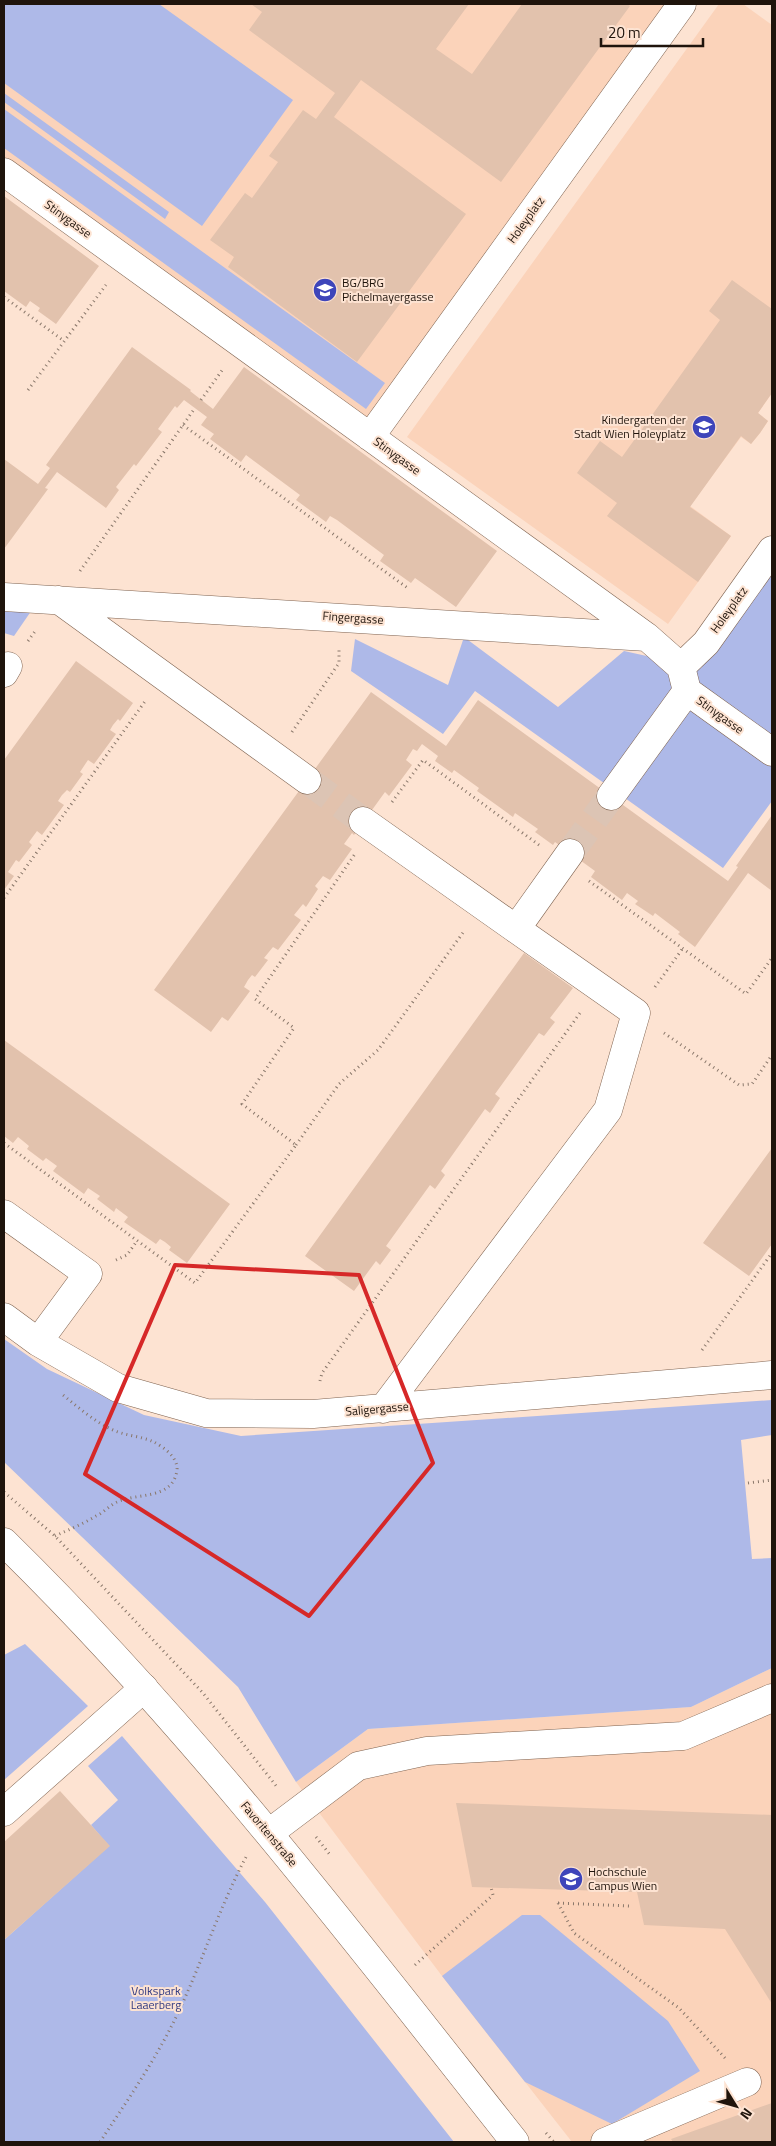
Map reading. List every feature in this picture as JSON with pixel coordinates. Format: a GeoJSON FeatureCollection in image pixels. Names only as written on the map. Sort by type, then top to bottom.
{"type":"FeatureCollection","features":[{"type":"Feature","properties":{"kind":"street","name":"Holeyplatz"},"geometry":{"type":"LineString","coordinates":[[370,436],[682,4]]}},
{"type":"Feature","properties":{"kind":"street","name":"Stinygasse"},"geometry":{"type":"LineString","coordinates":[[4,172],[647,637],[684,679],[772,752]]}},
{"type":"Feature","properties":{"kind":"street","name":"Holeyplatz"},"geometry":{"type":"LineString","coordinates":[[684,679],[706,643],[772,550]]}},
{"type":"Feature","properties":{"kind":"street","name":"Fingergasse"},"geometry":{"type":"LineString","coordinates":[[4,597],[647,637]]}},
{"type":"Feature","properties":{"kind":"street"},"geometry":{"type":"LineString","coordinates":[[59,600],[307,780]]}},
{"type":"Feature","properties":{"kind":"street"},"geometry":{"type":"LineString","coordinates":[[611,796],[684,679]]}},
{"type":"Feature","properties":{"kind":"street"},"geometry":{"type":"LineString","coordinates":[[368,825],[636,1013],[608,1110],[383,1409]]}},
{"type":"Feature","properties":{"kind":"street"},"geometry":{"type":"LineString","coordinates":[[516,928],[567,858]]}},
{"type":"Feature","properties":{"kind":"street"},"geometry":{"type":"LineString","coordinates":[[4,1214],[88,1274],[38,1342]]}},
{"type":"Feature","properties":{"kind":"street","name":"Saligergasse"},"geometry":{"type":"LineString","coordinates":[[4,1317],[38,1342],[118,1388],[206,1413],[313,1414],[772,1375]]}},
{"type":"Feature","properties":{"kind":"street","name":"Favoritenstraße"},"geometry":{"type":"LineString","coordinates":[[4,1542],[144,1688],[259,1842],[515,2142]]}},
{"type":"Feature","properties":{"kind":"street"},"geometry":{"type":"LineString","coordinates":[[4,1812],[144,1688]]}},
{"type":"Feature","properties":{"kind":"street"},"geometry":{"type":"LineString","coordinates":[[259,1842],[358,1766],[427,1751],[682,1736],[772,1698]]}},
{"type":"Feature","properties":{"kind":"street"},"geometry":{"type":"LineString","coordinates":[[605,2142],[747,2082]]}},
{"type":"Feature","properties":{"kind":"path"},"geometry":{"type":"LineString","coordinates":[[28,390],[124,260]]}},
{"type":"Feature","properties":{"kind":"path"},"geometry":{"type":"LineString","coordinates":[[4,298],[64,342]]}},
{"type":"Feature","properties":{"kind":"path"},"geometry":{"type":"LineString","coordinates":[[201,400],[240,344]]}},
{"type":"Feature","properties":{"kind":"path"},"geometry":{"type":"LineString","coordinates":[[6,669],[59,600],[195,408]]}},
{"type":"Feature","properties":{"kind":"path"},"geometry":{"type":"LineString","coordinates":[[183,425],[412,592],[390,620]]}},
{"type":"Feature","properties":{"kind":"path"},"geometry":{"type":"LineString","coordinates":[[274,757],[339,663],[338,617]]}},
{"type":"Feature","properties":{"kind":"path"},"geometry":{"type":"LineString","coordinates":[[4,898],[164,676]]}},
{"type":"Feature","properties":{"kind":"path"},"geometry":{"type":"LineString","coordinates":[[296,1144],[242,1104],[294,1028],[255,999],[368,825],[423,760],[567,858],[746,994],[772,958]]}},
{"type":"Feature","properties":{"kind":"path"},"geometry":{"type":"LineString","coordinates":[[4,1143],[195,1283],[339,1084],[378,1050],[483,905]]}},
{"type":"Feature","properties":{"kind":"path"},"geometry":{"type":"LineString","coordinates":[[683,948],[636,1013],[739,1085],[752,1084],[772,1055]]}},
{"type":"Feature","properties":{"kind":"path"},"geometry":{"type":"LineString","coordinates":[[324,1369],[600,987]]}},
{"type":"Feature","properties":{"kind":"path"},"geometry":{"type":"LineString","coordinates":[[679,1382],[772,1253]]}},
{"type":"Feature","properties":{"kind":"path"},"geometry":{"type":"LineString","coordinates":[[4,1492],[55,1536],[97,1516],[114,1503],[130,1497],[155,1494],[167,1488],[175,1479],[177,1467],[172,1457],[163,1448],[152,1441],[115,1431],[90,1417],[61,1394]]}},
{"type":"Feature","properties":{"kind":"path"},"geometry":{"type":"LineString","coordinates":[[748,1483],[772,1480]]}},
{"type":"Feature","properties":{"kind":"path"},"geometry":{"type":"LineString","coordinates":[[100,2142],[131,2096],[177,2016],[228,1892],[259,1842]]}},
{"type":"Feature","properties":{"kind":"path"},"geometry":{"type":"LineString","coordinates":[[415,1965],[493,1895],[492,1887]]}},
{"type":"Feature","properties":{"kind":"path"},"geometry":{"type":"LineString","coordinates":[[629,1906],[558,1902],[574,1933],[679,2008],[747,2082]]}},
{"type":"Feature","properties":{"kind":"highlighted area"},"geometry":{"type":"Polygon","coordinates":[[[175,1265],[359,1275],[433,1463],[309,1616],[85,1474],[175,1265]]]}},
{"type":"Feature","properties":{"kind":"shaded area","name":"BG/BRG Pichelmayergasse"},"geometry":{"type":"Polygon","coordinates":[[[4,4],[669,4],[368,424],[4,157],[4,4]]]}},
{"type":"Feature","properties":{"kind":"shaded area"},"geometry":{"type":"Polygon","coordinates":[[[719,4],[743,4],[772,25],[772,393],[758,413],[768,421],[760,433],[751,444],[741,437],[690,506],[731,536],[668,624],[407,437],[719,4]]]}},
{"type":"Feature","properties":{"kind":"shaded area","name":"Hochschule Campus Wien"},"geometry":{"type":"Polygon","coordinates":[[[772,1668],[772,2142],[572,2142],[442,1976],[296,1782],[368,1729],[691,1707],[772,1668]]]}},
{"type":"Feature","properties":{"kind":"green space"},"geometry":{"type":"Polygon","coordinates":[[[4,4],[159,4],[293,100],[202,226],[4,83],[4,4]]]}},
{"type":"Feature","properties":{"kind":"green space"},"geometry":{"type":"Polygon","coordinates":[[[4,93],[169,212],[165,219],[4,102],[4,93]]]}},
{"type":"Feature","properties":{"kind":"green space"},"geometry":{"type":"Polygon","coordinates":[[[4,109],[385,383],[366,409],[4,148],[4,109]]]}},
{"type":"Feature","properties":{"kind":"green space"},"geometry":{"type":"Polygon","coordinates":[[[772,569],[772,801],[723,868],[475,691],[443,734],[351,671],[355,639],[448,685],[464,637],[558,707],[624,651],[701,668],[772,569]]]}},
{"type":"Feature","properties":{"kind":"green space"},"geometry":{"type":"Polygon","coordinates":[[[4,603],[36,604],[14,636],[4,633],[4,603]]]}},
{"type":"Feature","properties":{"kind":"green space"},"geometry":{"type":"Polygon","coordinates":[[[4,1339],[47,1369],[144,1415],[241,1436],[772,1400],[772,1435],[741,1440],[752,1559],[772,1558],[772,1668],[691,1707],[368,1729],[296,1782],[238,1687],[4,1462],[4,1339]]]}},
{"type":"Feature","properties":{"kind":"green space"},"geometry":{"type":"Polygon","coordinates":[[[25,1644],[88,1706],[4,1780],[4,1655],[25,1644]]]}},
{"type":"Feature","properties":{"kind":"green space","name":"Volkspark Laaerberg"},"geometry":{"type":"Polygon","coordinates":[[[122,1736],[265,1902],[454,2142],[4,2142],[4,1940],[109,1846],[91,1825],[118,1800],[88,1766],[122,1736]]]}},
{"type":"Feature","properties":{"kind":"green space"},"geometry":{"type":"Polygon","coordinates":[[[522,1915],[540,1915],[668,2021],[700,2071],[612,2124],[525,2082],[442,1976],[522,1915]]]}},
{"type":"Feature","properties":{"kind":"building"},"geometry":{"type":"Polygon","coordinates":[[[251,4],[469,4],[436,49],[472,74],[522,4],[627,4],[630,6],[501,182],[361,80],[334,117],[466,214],[357,362],[228,267],[234,257],[210,240],[245,193],[252,198],[278,162],[269,156],[303,110],[316,119],[335,93],[249,30],[262,12],[251,4]]]}},
{"type":"Feature","properties":{"kind":"building"},"geometry":{"type":"Polygon","coordinates":[[[4,196],[99,266],[56,324],[38,311],[40,308],[30,301],[26,307],[4,291],[4,196]]]}},
{"type":"Feature","properties":{"kind":"building","name":"Kindergarten der Stadt Wien Holeyplatz"},"geometry":{"type":"Polygon","coordinates":[[[732,280],[772,309],[772,393],[758,413],[768,421],[760,433],[751,444],[741,436],[690,507],[731,536],[698,582],[607,516],[617,503],[577,473],[600,441],[622,457],[720,320],[709,311],[732,280]]]}},
{"type":"Feature","properties":{"kind":"building"},"geometry":{"type":"Polygon","coordinates":[[[132,347],[191,390],[213,409],[244,367],[497,551],[456,607],[415,578],[411,583],[380,561],[384,555],[337,520],[330,516],[326,522],[296,500],[300,495],[246,455],[241,462],[210,439],[214,434],[201,425],[207,417],[184,400],[177,408],[175,406],[158,429],[162,432],[136,466],[134,464],[116,487],[119,490],[106,508],[57,472],[45,488],[48,489],[4,549],[4,459],[38,484],[50,468],[46,465],[132,347]]]}},
{"type":"Feature","properties":{"kind":"building"},"geometry":{"type":"Polygon","coordinates":[[[76,661],[133,703],[120,721],[118,719],[113,725],[110,730],[116,734],[94,764],[88,760],[80,772],[83,774],[70,792],[67,790],[62,795],[58,801],[64,805],[42,835],[37,831],[29,842],[32,845],[19,862],[16,860],[8,872],[14,876],[4,890],[4,760],[76,661]]]}},
{"type":"Feature","properties":{"kind":"building"},"geometry":{"type":"Polygon","coordinates":[[[371,692],[446,746],[478,700],[728,881],[738,867],[736,866],[772,815],[772,891],[748,873],[695,947],[678,934],[680,932],[655,913],[653,916],[635,904],[638,901],[627,893],[622,900],[591,877],[595,871],[555,842],[553,845],[535,832],[538,829],[515,813],[513,817],[477,791],[479,788],[454,770],[452,773],[435,761],[438,756],[422,744],[417,751],[413,749],[406,760],[412,765],[389,796],[385,792],[354,835],[352,833],[344,844],[352,849],[330,880],[323,876],[315,886],[318,889],[306,907],[303,904],[294,915],[301,920],[278,950],[273,947],[264,958],[268,960],[255,977],[252,975],[248,980],[244,987],[250,991],[228,1021],[222,1017],[211,1032],[154,990],[371,692]]]}},
{"type":"Feature","properties":{"kind":"building"},"geometry":{"type":"Polygon","coordinates":[[[524,953],[573,988],[550,1018],[555,1022],[544,1036],[539,1033],[495,1094],[500,1098],[490,1113],[485,1109],[441,1171],[445,1175],[435,1189],[430,1185],[386,1246],[391,1250],[380,1265],[376,1261],[354,1291],[305,1256],[524,953]]]}},
{"type":"Feature","properties":{"kind":"building"},"geometry":{"type":"Polygon","coordinates":[[[4,1040],[230,1204],[187,1263],[169,1250],[171,1247],[165,1242],[160,1239],[156,1244],[124,1222],[128,1217],[116,1208],[114,1212],[97,1199],[100,1196],[88,1188],[84,1194],[53,1171],[57,1166],[46,1158],[43,1161],[27,1149],[29,1146],[18,1137],[13,1143],[4,1136],[4,1040]]]}},
{"type":"Feature","properties":{"kind":"building"},"geometry":{"type":"Polygon","coordinates":[[[772,1148],[772,1244],[749,1276],[703,1243],[772,1148]]]}},
{"type":"Feature","properties":{"kind":"building"},"geometry":{"type":"Polygon","coordinates":[[[60,1791],[110,1846],[4,1940],[4,1842],[60,1791]]]}},
{"type":"Feature","properties":{"kind":"building"},"geometry":{"type":"Polygon","coordinates":[[[456,1803],[772,1815],[772,2004],[725,1929],[644,1925],[637,1892],[472,1887],[456,1803]]]}},
{"type":"Feature","properties":{"kind":"building"},"geometry":{"type":"Polygon","coordinates":[[[772,2103],[772,2142],[673,2142],[671,2139],[772,2103]]]}},
{"type":"Feature","properties":{"kind":"tunnel"},"geometry":{"type":"LineString","coordinates":[[307,780],[363,821]]}},
{"type":"Feature","properties":{"kind":"tunnel"},"geometry":{"type":"LineString","coordinates":[[570,853],[611,796]]}},
{"type":"Feature","properties":{"kind":"place","name":"BG/BRG Pichelmayergasse"},"geometry":{"type":"Point","coordinates":[325,290]}},
{"type":"Feature","properties":{"kind":"place","name":"Kindergarten der Stadt Wien Holeyplatz"},"geometry":{"type":"Point","coordinates":[704,427]}},
{"type":"Feature","properties":{"kind":"place","name":"Hochschule Campus Wien"},"geometry":{"type":"Point","coordinates":[571,1879]}}]}
